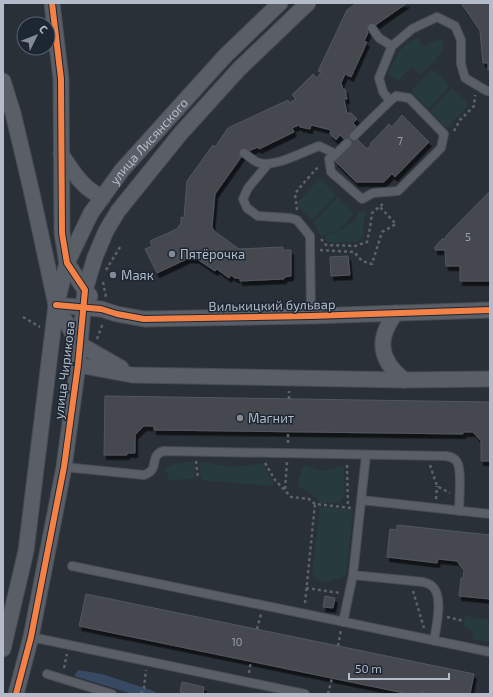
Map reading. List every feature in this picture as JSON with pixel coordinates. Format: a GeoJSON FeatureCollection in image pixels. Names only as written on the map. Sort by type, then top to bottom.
{"type":"FeatureCollection","features":[{"type":"Feature","properties":{"kind":"street"},"geometry":{"type":"LineString","coordinates":[[52,3],[61,79],[62,233],[67,263],[85,290],[102,309]]}},
{"type":"Feature","properties":{"kind":"street","name":"улица Лисянского"},"geometry":{"type":"LineString","coordinates":[[56,305],[67,263],[90,213],[102,196],[122,170],[225,56],[280,3]]}},
{"type":"Feature","properties":{"kind":"street","name":"улица Лисянского"},"geometry":{"type":"LineString","coordinates":[[85,290],[95,257],[106,231],[118,211],[180,133],[239,69],[308,3]]}},
{"type":"Feature","properties":{"kind":"street","name":"улица Чирикова"},"geometry":{"type":"LineString","coordinates":[[3,81],[13,113],[28,173],[56,305],[26,551],[3,649]]}},
{"type":"Feature","properties":{"kind":"street"},"geometry":{"type":"LineString","coordinates":[[61,154],[73,172],[86,187],[94,194],[102,196]]}},
{"type":"Feature","properties":{"kind":"street","name":"улица Чирикова"},"geometry":{"type":"LineString","coordinates":[[16,694],[31,638],[64,467],[78,364],[85,290]]}},
{"type":"Feature","properties":{"kind":"street"},"geometry":{"type":"LineString","coordinates":[[56,305],[79,344],[132,375]]}},
{"type":"Feature","properties":{"kind":"street","name":"Вилькицкий бульвар"},"geometry":{"type":"LineString","coordinates":[[56,305],[102,309],[117,314],[144,319],[311,316],[490,310]]}},
{"type":"Feature","properties":{"kind":"street"},"geometry":{"type":"LineString","coordinates":[[396,313],[388,324],[384,336],[383,348],[387,361],[394,372],[404,380]]}},
{"type":"Feature","properties":{"kind":"street"},"geometry":{"type":"LineString","coordinates":[[78,364],[132,375],[404,380],[490,379]]}},
{"type":"Feature","properties":{"kind":"lane"},"geometry":{"type":"LineString","coordinates":[[390,101],[383,92],[379,78],[392,46],[412,29],[437,17],[455,26],[461,40],[462,64],[465,78],[487,91],[490,91]]}},
{"type":"Feature","properties":{"kind":"lane"},"geometry":{"type":"LineString","coordinates":[[372,28],[378,38],[392,46]]}},
{"type":"Feature","properties":{"kind":"lane"},"geometry":{"type":"LineString","coordinates":[[347,143],[329,159],[331,172],[362,199],[373,193],[398,191],[441,148],[444,134],[409,98],[396,96],[354,136]]}},
{"type":"Feature","properties":{"kind":"lane"},"geometry":{"type":"LineString","coordinates":[[244,153],[258,163],[268,164],[319,146],[336,154]]}},
{"type":"Feature","properties":{"kind":"lane"},"geometry":{"type":"LineString","coordinates":[[268,164],[248,188],[243,199],[247,208],[258,216],[290,218],[297,220],[310,236],[311,316]]}},
{"type":"Feature","properties":{"kind":"lane"},"geometry":{"type":"LineString","coordinates":[[64,467],[144,475],[151,473],[154,467],[155,458],[158,453],[163,451],[446,456],[453,458],[458,463],[460,469],[459,511]]}},
{"type":"Feature","properties":{"kind":"lane"},"geometry":{"type":"LineString","coordinates":[[343,622],[353,575],[366,454]]}},
{"type":"Feature","properties":{"kind":"lane"},"geometry":{"type":"LineString","coordinates":[[360,504],[490,514]]}},
{"type":"Feature","properties":{"kind":"lane"},"geometry":{"type":"LineString","coordinates":[[72,566],[490,652]]}},
{"type":"Feature","properties":{"kind":"lane"},"geometry":{"type":"LineString","coordinates":[[353,575],[423,582],[432,586],[437,593],[439,601],[438,614],[431,640]]}},
{"type":"Feature","properties":{"kind":"lane"},"geometry":{"type":"LineString","coordinates":[[31,638],[305,694]]}},
{"type":"Feature","properties":{"kind":"lane"},"geometry":{"type":"LineString","coordinates":[[47,674],[112,694]]}},
{"type":"Feature","properties":{"kind":"path"},"geometry":{"type":"LineString","coordinates":[[453,132],[460,120],[474,106],[476,94],[471,89]]}},
{"type":"Feature","properties":{"kind":"path"},"geometry":{"type":"LineString","coordinates":[[300,214],[296,209],[295,194],[302,184],[309,178],[312,171],[330,162]]}},
{"type":"Feature","properties":{"kind":"path"},"geometry":{"type":"LineString","coordinates":[[310,250],[354,252],[362,261],[372,264],[382,232],[396,224],[369,195]]}},
{"type":"Feature","properties":{"kind":"path"},"geometry":{"type":"LineString","coordinates":[[317,235],[326,245],[355,246],[367,242],[372,213],[385,202]]}},
{"type":"Feature","properties":{"kind":"path"},"geometry":{"type":"LineString","coordinates":[[289,389],[289,399]]}},
{"type":"Feature","properties":{"kind":"path"},"geometry":{"type":"LineString","coordinates":[[196,452],[198,479]]}},
{"type":"Feature","properties":{"kind":"path"},"geometry":{"type":"LineString","coordinates":[[265,453],[265,463],[275,480],[291,497],[309,499],[315,504],[348,507],[360,504]]}},
{"type":"Feature","properties":{"kind":"path"},"geometry":{"type":"LineString","coordinates":[[347,454],[348,507]]}},
{"type":"Feature","properties":{"kind":"path"},"geometry":{"type":"LineString","coordinates":[[427,455],[437,486],[459,498]]}},
{"type":"Feature","properties":{"kind":"path"},"geometry":{"type":"LineString","coordinates":[[304,614],[315,504]]}},
{"type":"Feature","properties":{"kind":"path"},"geometry":{"type":"LineString","coordinates":[[410,581],[431,640]]}},
{"type":"Feature","properties":{"kind":"path"},"geometry":{"type":"LineString","coordinates":[[306,588],[349,594]]}},
{"type":"Feature","properties":{"kind":"path"},"geometry":{"type":"LineString","coordinates":[[258,629],[262,605]]}},
{"type":"Feature","properties":{"kind":"path"},"geometry":{"type":"LineString","coordinates":[[438,614],[464,621]]}},
{"type":"Feature","properties":{"kind":"path"},"geometry":{"type":"LineString","coordinates":[[338,646],[343,622]]}},
{"type":"Feature","properties":{"kind":"path"},"geometry":{"type":"LineString","coordinates":[[61,679],[69,645]]}},
{"type":"Feature","properties":{"kind":"path"},"geometry":{"type":"LineString","coordinates":[[141,694],[144,688],[148,662]]}},
{"type":"Feature","properties":{"kind":"path"},"geometry":{"type":"LineString","coordinates":[[328,694],[332,678]]}},
{"type":"Feature","properties":{"kind":"green space"},"geometry":{"type":"Polygon","coordinates":[[[419,38],[420,44],[424,47],[434,41],[444,39],[442,50],[433,63],[420,74],[411,67],[398,81],[388,74],[403,47],[407,43],[419,38]]]}},
{"type":"Feature","properties":{"kind":"green space"},"geometry":{"type":"Polygon","coordinates":[[[430,71],[436,71],[450,86],[428,109],[411,91],[430,71]]]}},
{"type":"Feature","properties":{"kind":"green space"},"geometry":{"type":"Polygon","coordinates":[[[452,88],[467,103],[468,106],[447,128],[430,111],[452,88]]]}},
{"type":"Feature","properties":{"kind":"green space"},"geometry":{"type":"Polygon","coordinates":[[[320,178],[336,195],[312,220],[298,207],[298,202],[320,178]]]}},
{"type":"Feature","properties":{"kind":"green space"},"geometry":{"type":"Polygon","coordinates":[[[338,197],[352,211],[353,215],[338,230],[321,236],[314,222],[338,197]]]}},
{"type":"Feature","properties":{"kind":"green space"},"geometry":{"type":"Polygon","coordinates":[[[359,211],[366,212],[363,233],[357,242],[332,243],[325,240],[324,236],[344,228],[353,221],[359,211]]]}},
{"type":"Feature","properties":{"kind":"green space"},"geometry":{"type":"Polygon","coordinates":[[[194,461],[195,479],[169,480],[165,468],[174,464],[194,461]]]}},
{"type":"Feature","properties":{"kind":"green space"},"geometry":{"type":"Polygon","coordinates":[[[199,462],[235,467],[262,463],[274,484],[271,486],[202,480],[199,462]]]}},
{"type":"Feature","properties":{"kind":"green space"},"geometry":{"type":"Polygon","coordinates":[[[303,465],[322,471],[344,466],[345,495],[340,503],[320,503],[312,494],[297,486],[303,465]]]}},
{"type":"Feature","properties":{"kind":"green space"},"geometry":{"type":"Polygon","coordinates":[[[320,507],[353,510],[346,576],[322,583],[312,575],[320,507]]]}},
{"type":"Feature","properties":{"kind":"green space"},"geometry":{"type":"Polygon","coordinates":[[[465,616],[490,620],[490,642],[472,639],[473,631],[463,627],[465,616]]]}},
{"type":"Feature","properties":{"kind":"water"},"geometry":{"type":"Polygon","coordinates":[[[78,670],[102,674],[159,694],[133,694],[74,676],[78,670]]]}},
{"type":"Feature","properties":{"kind":"building"},"geometry":{"type":"Polygon","coordinates":[[[357,3],[407,3],[367,31],[368,33],[364,41],[367,42],[351,77],[345,74],[341,83],[343,89],[345,89],[347,99],[344,99],[347,113],[351,113],[357,119],[353,123],[357,127],[351,133],[367,149],[389,124],[392,127],[402,115],[429,142],[395,177],[392,174],[384,182],[356,182],[335,161],[351,146],[340,135],[336,140],[330,134],[331,130],[311,125],[310,129],[300,127],[299,125],[292,128],[294,132],[259,149],[258,147],[244,153],[215,194],[212,227],[214,231],[239,249],[283,247],[283,250],[291,250],[291,276],[284,277],[284,279],[240,281],[240,278],[235,278],[231,275],[229,278],[217,269],[215,271],[197,259],[189,258],[157,273],[145,249],[152,246],[150,241],[177,229],[181,223],[181,217],[184,218],[187,181],[213,145],[215,147],[228,128],[288,100],[289,103],[296,99],[292,95],[313,74],[317,78],[318,77],[321,72],[318,71],[347,10],[357,3]]]}},
{"type":"Feature","properties":{"kind":"building"},"geometry":{"type":"Polygon","coordinates":[[[461,3],[490,3],[490,70],[488,70],[488,63],[483,63],[480,31],[461,3]]]}},
{"type":"Feature","properties":{"kind":"building"},"geometry":{"type":"Polygon","coordinates":[[[490,191],[490,281],[460,281],[460,266],[446,266],[445,250],[435,250],[435,247],[442,239],[445,239],[446,236],[490,191]]]}},
{"type":"Feature","properties":{"kind":"building"},"geometry":{"type":"Polygon","coordinates":[[[348,256],[350,275],[331,276],[330,257],[348,256]]]}},
{"type":"Feature","properties":{"kind":"building"},"geometry":{"type":"Polygon","coordinates":[[[105,396],[490,402],[490,461],[481,461],[481,441],[473,432],[463,432],[463,434],[154,430],[154,426],[144,426],[135,435],[135,453],[127,453],[127,455],[104,455],[105,396]]]}},
{"type":"Feature","properties":{"kind":"building"},"geometry":{"type":"Polygon","coordinates":[[[397,525],[490,535],[490,599],[459,596],[461,578],[463,578],[464,571],[457,561],[438,559],[437,563],[387,557],[390,529],[397,530],[397,525]]]}},
{"type":"Feature","properties":{"kind":"building"},"geometry":{"type":"Polygon","coordinates":[[[86,594],[474,674],[470,694],[429,694],[420,692],[419,694],[409,694],[79,626],[86,594]]]}},
{"type":"Feature","properties":{"kind":"building"},"geometry":{"type":"Polygon","coordinates":[[[325,596],[335,598],[333,608],[323,607],[325,596]]]}},
{"type":"Feature","properties":{"kind":"building"},"geometry":{"type":"Polygon","coordinates":[[[182,682],[204,687],[203,694],[189,694],[180,692],[182,682]]]}},
{"type":"Feature","properties":{"kind":"cycle path"},"geometry":{"type":"LineString","coordinates":[[16,694],[31,637],[64,467],[78,365],[85,290],[67,263],[62,233],[61,79],[52,3]]}},
{"type":"Feature","properties":{"kind":"cycle path"},"geometry":{"type":"LineString","coordinates":[[56,305],[101,309],[117,314],[144,319],[311,316],[490,310]]}},
{"type":"Feature","properties":{"kind":"place","name":"Пятёрочка"},"geometry":{"type":"Point","coordinates":[172,254]}},
{"type":"Feature","properties":{"kind":"place","name":"Маяк"},"geometry":{"type":"Point","coordinates":[113,275]}},
{"type":"Feature","properties":{"kind":"place","name":"Магнит"},"geometry":{"type":"Point","coordinates":[240,418]}}]}
